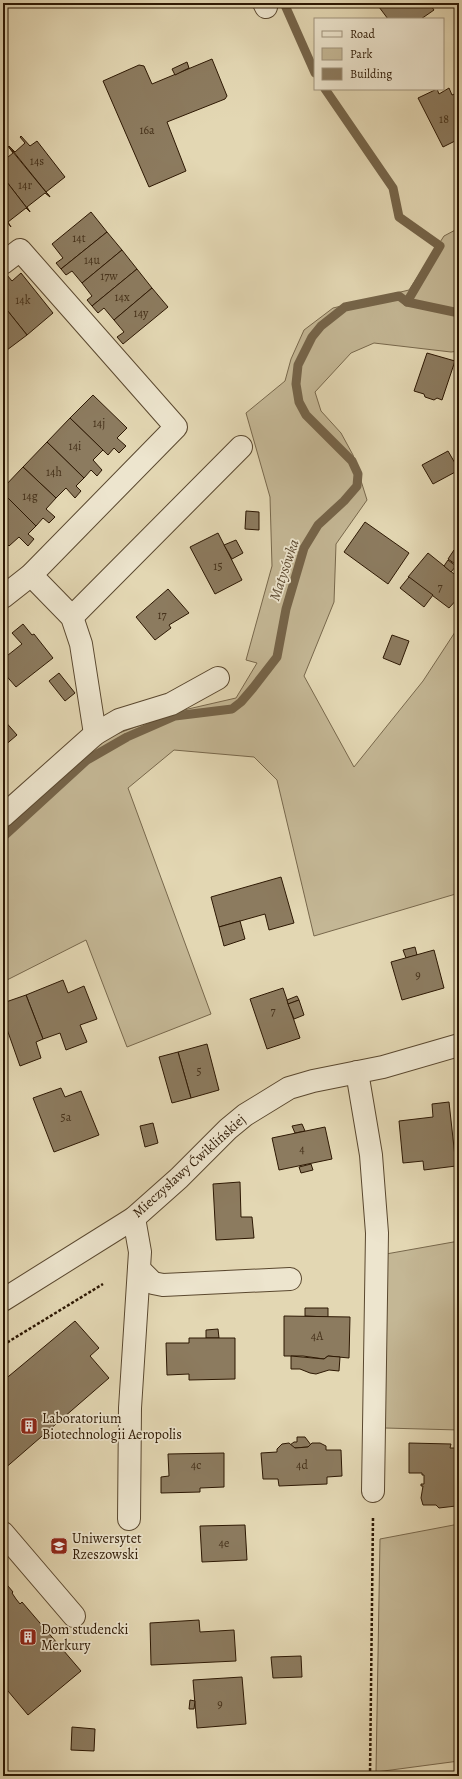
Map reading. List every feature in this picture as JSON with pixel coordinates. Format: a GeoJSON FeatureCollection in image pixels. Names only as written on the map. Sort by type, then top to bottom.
{"type":"FeatureCollection","features":[{"type":"Feature","properties":{"kind":"street"},"geometry":{"type":"LineString","coordinates":[[3,263],[20,250],[176,427],[31,576],[3,597]]}},
{"type":"Feature","properties":{"kind":"street"},"geometry":{"type":"LineString","coordinates":[[72,617],[241,447]]}},
{"type":"Feature","properties":{"kind":"street"},"geometry":{"type":"LineString","coordinates":[[31,576],[72,617],[80,644],[95,734]]}},
{"type":"Feature","properties":{"kind":"street"},"geometry":{"type":"LineString","coordinates":[[3,816],[95,734],[119,720],[171,704],[218,678]]}},
{"type":"Feature","properties":{"kind":"street","name":"Mieczysławy Ćwiklińskiej"},"geometry":{"type":"LineString","coordinates":[[3,1300],[134,1218],[179,1178],[228,1129],[260,1105],[289,1088],[313,1081],[383,1067],[459,1045]]}},
{"type":"Feature","properties":{"kind":"street"},"geometry":{"type":"LineString","coordinates":[[357,1072],[371,1155],[377,1233],[373,1491]]}},
{"type":"Feature","properties":{"kind":"street"},"geometry":{"type":"LineString","coordinates":[[129,1519],[130,1408],[140,1252],[134,1218]]}},
{"type":"Feature","properties":{"kind":"street"},"geometry":{"type":"LineString","coordinates":[[138,1269],[153,1283],[163,1285],[290,1279]]}},
{"type":"Feature","properties":{"kind":"street"},"geometry":{"type":"LineString","coordinates":[[3,1533],[74,1616]]}},
{"type":"Feature","properties":{"kind":"path"},"geometry":{"type":"LineString","coordinates":[[3,1345],[103,1284]]}},
{"type":"Feature","properties":{"kind":"path"},"geometry":{"type":"LineString","coordinates":[[370,1776],[373,1491]]}},
{"type":"Feature","properties":{"kind":"green space"},"geometry":{"type":"Polygon","coordinates":[[[459,228],[459,351],[451,352],[374,343],[351,353],[315,392],[321,411],[341,433],[353,455],[367,500],[336,544],[334,602],[304,676],[354,767],[423,681],[459,626],[459,893],[314,936],[277,780],[254,757],[174,750],[128,788],[211,1014],[127,1047],[86,940],[3,982],[3,830],[98,741],[175,712],[236,698],[257,663],[246,660],[272,566],[270,497],[246,413],[285,381],[291,359],[304,330],[333,308],[409,290],[444,236],[459,228]]]}},
{"type":"Feature","properties":{"kind":"green space"},"geometry":{"type":"Polygon","coordinates":[[[459,1241],[459,1430],[385,1428],[386,1254],[459,1241]]]}},
{"type":"Feature","properties":{"kind":"green space"},"geometry":{"type":"Polygon","coordinates":[[[459,1524],[459,1761],[376,1772],[380,1539],[459,1524]]]}},
{"type":"Feature","properties":{"kind":"building"},"geometry":{"type":"Polygon","coordinates":[[[376,3],[429,3],[434,10],[422,18],[387,18],[376,3]]]}},
{"type":"Feature","properties":{"kind":"building"},"geometry":{"type":"Polygon","coordinates":[[[212,59],[227,96],[225,99],[167,122],[186,171],[149,187],[103,81],[139,65],[144,66],[152,84],[212,59]]]}},
{"type":"Feature","properties":{"kind":"building"},"geometry":{"type":"Polygon","coordinates":[[[187,62],[189,68],[175,75],[172,69],[187,62]]]}},
{"type":"Feature","properties":{"kind":"building"},"geometry":{"type":"Polygon","coordinates":[[[449,88],[452,95],[459,92],[459,139],[443,147],[418,98],[435,90],[437,90],[439,94],[449,88]]]}},
{"type":"Feature","properties":{"kind":"building"},"geometry":{"type":"Polygon","coordinates":[[[21,136],[30,146],[37,141],[65,177],[46,192],[50,197],[9,146],[15,152],[25,143],[20,137],[21,136]]]}},
{"type":"Feature","properties":{"kind":"building"},"geometry":{"type":"Polygon","coordinates":[[[8,146],[50,197],[45,193],[27,207],[30,212],[3,177],[3,167],[5,166],[3,161],[13,153],[8,146]]]}},
{"type":"Feature","properties":{"kind":"building"},"geometry":{"type":"Polygon","coordinates":[[[3,177],[30,212],[26,208],[8,222],[11,227],[3,217],[3,177]]]}},
{"type":"Feature","properties":{"kind":"building"},"geometry":{"type":"Polygon","coordinates":[[[91,212],[107,232],[61,269],[56,263],[63,258],[52,244],[91,212]]]}},
{"type":"Feature","properties":{"kind":"building"},"geometry":{"type":"Polygon","coordinates":[[[107,232],[122,250],[82,283],[72,271],[66,275],[61,269],[107,232]]]}},
{"type":"Feature","properties":{"kind":"building"},"geometry":{"type":"Polygon","coordinates":[[[122,250],[137,269],[92,306],[87,300],[92,296],[82,283],[122,250]]]}},
{"type":"Feature","properties":{"kind":"building"},"geometry":{"type":"Polygon","coordinates":[[[137,269],[152,288],[114,320],[104,308],[98,313],[92,306],[137,269]]]}},
{"type":"Feature","properties":{"kind":"building"},"geometry":{"type":"Polygon","coordinates":[[[21,273],[53,313],[27,335],[3,305],[3,294],[8,290],[3,284],[3,278],[7,275],[12,281],[21,273]]]}},
{"type":"Feature","properties":{"kind":"building"},"geometry":{"type":"Polygon","coordinates":[[[152,288],[168,307],[123,344],[117,337],[124,332],[114,320],[152,288]]]}},
{"type":"Feature","properties":{"kind":"building"},"geometry":{"type":"Polygon","coordinates":[[[3,305],[27,335],[3,353],[3,305]]]}},
{"type":"Feature","properties":{"kind":"building"},"geometry":{"type":"Polygon","coordinates":[[[427,353],[455,361],[442,400],[437,398],[434,400],[425,397],[424,394],[414,391],[427,353]]]}},
{"type":"Feature","properties":{"kind":"building"},"geometry":{"type":"Polygon","coordinates":[[[93,395],[127,428],[117,438],[126,446],[119,453],[114,448],[108,455],[70,418],[93,395]]]}},
{"type":"Feature","properties":{"kind":"building"},"geometry":{"type":"Polygon","coordinates":[[[70,418],[103,450],[93,460],[102,470],[97,476],[91,470],[84,478],[47,442],[70,418]]]}},
{"type":"Feature","properties":{"kind":"building"},"geometry":{"type":"Polygon","coordinates":[[[47,442],[84,478],[76,486],[81,491],[75,498],[66,488],[56,498],[23,467],[47,442]]]}},
{"type":"Feature","properties":{"kind":"building"},"geometry":{"type":"Polygon","coordinates":[[[448,451],[459,470],[433,484],[422,465],[448,451]]]}},
{"type":"Feature","properties":{"kind":"building"},"geometry":{"type":"Polygon","coordinates":[[[23,467],[56,498],[46,509],[55,517],[49,523],[43,518],[36,526],[3,493],[3,488],[23,467]]]}},
{"type":"Feature","properties":{"kind":"building"},"geometry":{"type":"Polygon","coordinates":[[[3,493],[36,526],[28,534],[34,539],[28,546],[19,537],[9,546],[3,540],[3,493]]]}},
{"type":"Feature","properties":{"kind":"building"},"geometry":{"type":"Polygon","coordinates":[[[246,511],[259,512],[259,530],[245,529],[246,511]]]}},
{"type":"Feature","properties":{"kind":"building"},"geometry":{"type":"Polygon","coordinates":[[[365,522],[409,553],[388,584],[344,552],[365,522]]]}},
{"type":"Feature","properties":{"kind":"building"},"geometry":{"type":"Polygon","coordinates":[[[218,533],[242,580],[215,594],[190,547],[218,533]]]}},
{"type":"Feature","properties":{"kind":"building"},"geometry":{"type":"Polygon","coordinates":[[[236,540],[243,553],[232,559],[224,545],[236,540]]]}},
{"type":"Feature","properties":{"kind":"building"},"geometry":{"type":"Polygon","coordinates":[[[454,550],[459,554],[458,566],[448,559],[454,550]]]}},
{"type":"Feature","properties":{"kind":"building"},"geometry":{"type":"Polygon","coordinates":[[[428,553],[459,578],[459,597],[449,608],[408,577],[428,553]]]}},
{"type":"Feature","properties":{"kind":"building"},"geometry":{"type":"Polygon","coordinates":[[[448,560],[456,566],[451,572],[444,566],[448,560]]]}},
{"type":"Feature","properties":{"kind":"building"},"geometry":{"type":"Polygon","coordinates":[[[409,577],[433,595],[424,607],[400,588],[409,577]]]}},
{"type":"Feature","properties":{"kind":"building"},"geometry":{"type":"Polygon","coordinates":[[[168,589],[189,613],[169,625],[171,628],[155,640],[136,617],[168,589]]]}},
{"type":"Feature","properties":{"kind":"building"},"geometry":{"type":"Polygon","coordinates":[[[23,624],[32,635],[34,634],[53,658],[16,687],[3,672],[3,659],[22,644],[12,633],[23,624]]]}},
{"type":"Feature","properties":{"kind":"building"},"geometry":{"type":"Polygon","coordinates":[[[392,635],[409,641],[400,665],[383,658],[392,635]]]}},
{"type":"Feature","properties":{"kind":"building"},"geometry":{"type":"Polygon","coordinates":[[[59,673],[75,693],[65,701],[49,681],[59,673]]]}},
{"type":"Feature","properties":{"kind":"building"},"geometry":{"type":"Polygon","coordinates":[[[3,719],[17,735],[3,747],[3,719]]]}},
{"type":"Feature","properties":{"kind":"building"},"geometry":{"type":"Polygon","coordinates":[[[281,877],[294,923],[269,930],[265,914],[219,927],[211,897],[281,877]]]}},
{"type":"Feature","properties":{"kind":"building"},"geometry":{"type":"Polygon","coordinates":[[[240,921],[245,939],[224,946],[219,927],[240,921]]]}},
{"type":"Feature","properties":{"kind":"building"},"geometry":{"type":"Polygon","coordinates":[[[415,947],[417,955],[406,958],[403,950],[415,947]]]}},
{"type":"Feature","properties":{"kind":"building"},"geometry":{"type":"Polygon","coordinates":[[[434,950],[444,988],[402,1000],[391,962],[434,950]]]}},
{"type":"Feature","properties":{"kind":"building"},"geometry":{"type":"Polygon","coordinates":[[[63,980],[68,993],[84,986],[97,1019],[80,1025],[87,1042],[66,1050],[60,1033],[43,1039],[26,995],[63,980]]]}},
{"type":"Feature","properties":{"kind":"building"},"geometry":{"type":"Polygon","coordinates":[[[283,988],[300,1038],[267,1049],[250,999],[283,988]]]}},
{"type":"Feature","properties":{"kind":"building"},"geometry":{"type":"Polygon","coordinates":[[[26,995],[43,1039],[36,1042],[41,1058],[20,1066],[3,1018],[3,1003],[26,995]]]}},
{"type":"Feature","properties":{"kind":"building"},"geometry":{"type":"Polygon","coordinates":[[[297,996],[299,1000],[288,1004],[287,1000],[297,996]]]}},
{"type":"Feature","properties":{"kind":"building"},"geometry":{"type":"Polygon","coordinates":[[[299,1000],[304,1015],[294,1019],[288,1004],[299,1000]]]}},
{"type":"Feature","properties":{"kind":"building"},"geometry":{"type":"Polygon","coordinates":[[[207,1044],[219,1090],[191,1098],[178,1052],[207,1044]]]}},
{"type":"Feature","properties":{"kind":"building"},"geometry":{"type":"Polygon","coordinates":[[[178,1052],[191,1098],[172,1103],[159,1057],[178,1052]]]}},
{"type":"Feature","properties":{"kind":"building"},"geometry":{"type":"Polygon","coordinates":[[[61,1088],[65,1097],[81,1091],[99,1135],[54,1152],[33,1098],[61,1088]]]}},
{"type":"Feature","properties":{"kind":"building"},"geometry":{"type":"Polygon","coordinates":[[[449,1102],[456,1166],[424,1170],[423,1161],[403,1163],[399,1121],[433,1117],[432,1104],[449,1102]]]}},
{"type":"Feature","properties":{"kind":"building"},"geometry":{"type":"Polygon","coordinates":[[[153,1123],[158,1143],[145,1147],[140,1126],[153,1123]]]}},
{"type":"Feature","properties":{"kind":"building"},"geometry":{"type":"Polygon","coordinates":[[[302,1124],[305,1131],[295,1133],[292,1126],[302,1124]]]}},
{"type":"Feature","properties":{"kind":"building"},"geometry":{"type":"Polygon","coordinates":[[[325,1127],[332,1159],[279,1170],[272,1138],[325,1127]]]}},
{"type":"Feature","properties":{"kind":"building"},"geometry":{"type":"Polygon","coordinates":[[[311,1164],[313,1170],[301,1173],[299,1167],[311,1164]]]}},
{"type":"Feature","properties":{"kind":"building"},"geometry":{"type":"Polygon","coordinates":[[[240,1182],[241,1217],[252,1217],[254,1238],[216,1240],[213,1184],[240,1182]]]}},
{"type":"Feature","properties":{"kind":"building"},"geometry":{"type":"Polygon","coordinates":[[[305,1308],[328,1308],[328,1317],[305,1316],[305,1308]]]}},
{"type":"Feature","properties":{"kind":"building"},"geometry":{"type":"Polygon","coordinates":[[[284,1316],[350,1317],[349,1358],[328,1356],[324,1359],[303,1356],[284,1356],[284,1316]]]}},
{"type":"Feature","properties":{"kind":"building","name":"Laboratorium Biotechnologii Aeropolis"},"geometry":{"type":"Polygon","coordinates":[[[75,1321],[99,1348],[90,1356],[109,1378],[3,1470],[3,1381],[75,1321]]]}},
{"type":"Feature","properties":{"kind":"building"},"geometry":{"type":"Polygon","coordinates":[[[218,1329],[219,1338],[206,1338],[206,1330],[218,1329]]]}},
{"type":"Feature","properties":{"kind":"building"},"geometry":{"type":"Polygon","coordinates":[[[189,1338],[235,1338],[235,1379],[189,1380],[189,1374],[167,1375],[166,1343],[189,1343],[189,1338]]]}},
{"type":"Feature","properties":{"kind":"building"},"geometry":{"type":"Polygon","coordinates":[[[291,1356],[324,1359],[328,1356],[340,1357],[339,1371],[329,1370],[316,1374],[300,1369],[291,1369],[291,1356]]]}},
{"type":"Feature","properties":{"kind":"building"},"geometry":{"type":"Polygon","coordinates":[[[297,1437],[305,1437],[311,1445],[308,1447],[294,1448],[290,1445],[297,1442],[297,1437]]]}},
{"type":"Feature","properties":{"kind":"building"},"geometry":{"type":"Polygon","coordinates":[[[289,1443],[295,1448],[308,1447],[312,1443],[320,1443],[326,1446],[326,1450],[341,1450],[342,1476],[327,1477],[327,1484],[279,1486],[278,1479],[263,1479],[261,1453],[277,1452],[277,1449],[282,1444],[289,1443]]]}},
{"type":"Feature","properties":{"kind":"building"},"geometry":{"type":"Polygon","coordinates":[[[409,1443],[451,1444],[450,1448],[459,1448],[459,1489],[457,1489],[456,1506],[439,1508],[436,1505],[423,1505],[421,1498],[423,1486],[421,1486],[421,1484],[424,1484],[424,1475],[422,1475],[422,1473],[409,1473],[409,1443]]]}},
{"type":"Feature","properties":{"kind":"building"},"geometry":{"type":"Polygon","coordinates":[[[224,1453],[224,1487],[200,1488],[200,1492],[161,1493],[161,1477],[169,1476],[168,1454],[224,1453]]]}},
{"type":"Feature","properties":{"kind":"building"},"geometry":{"type":"Polygon","coordinates":[[[245,1525],[247,1560],[202,1562],[200,1526],[245,1525]]]}},
{"type":"Feature","properties":{"kind":"building","name":"Dom studencki Merkury"},"geometry":{"type":"Polygon","coordinates":[[[3,1580],[13,1592],[12,1593],[20,1604],[22,1602],[81,1671],[28,1715],[3,1685],[3,1580]]]}},
{"type":"Feature","properties":{"kind":"building"},"geometry":{"type":"Polygon","coordinates":[[[199,1620],[200,1632],[234,1630],[236,1661],[151,1665],[150,1623],[199,1620]]]}},
{"type":"Feature","properties":{"kind":"building"},"geometry":{"type":"Polygon","coordinates":[[[301,1656],[302,1677],[273,1678],[271,1657],[301,1656]]]}},
{"type":"Feature","properties":{"kind":"building"},"geometry":{"type":"Polygon","coordinates":[[[242,1677],[246,1724],[197,1728],[193,1680],[242,1677]]]}},
{"type":"Feature","properties":{"kind":"building"},"geometry":{"type":"Polygon","coordinates":[[[190,1700],[195,1701],[194,1709],[189,1709],[190,1700]]]}},
{"type":"Feature","properties":{"kind":"building"},"geometry":{"type":"Polygon","coordinates":[[[72,1727],[95,1729],[94,1751],[71,1750],[72,1727]]]}},
{"type":"Feature","properties":{"kind":"waterway"},"geometry":{"type":"LineString","coordinates":[[284,3],[314,71]]}},
{"type":"Feature","properties":{"kind":"waterway"},"geometry":{"type":"LineString","coordinates":[[326,90],[393,188],[399,217],[440,246],[407,302]]}},
{"type":"Feature","properties":{"kind":"waterway","name":"Matysówka"},"geometry":{"type":"LineString","coordinates":[[3,837],[87,760],[127,737],[175,716],[232,709],[241,702],[277,657],[286,609],[304,548],[318,525],[344,501],[357,486],[358,474],[352,461],[306,415],[299,402],[296,384],[298,365],[312,337],[321,326],[345,307],[399,296],[407,302],[459,313]]}},
{"type":"Feature","properties":{"kind":"place","name":"Laboratorium Biotechnologii Aeropolis"},"geometry":{"type":"Point","coordinates":[29,1426]}},
{"type":"Feature","properties":{"kind":"place","name":"Uniwersytet Rzeszowski"},"geometry":{"type":"Point","coordinates":[59,1546]}},
{"type":"Feature","properties":{"kind":"place","name":"Dom studencki Merkury"},"geometry":{"type":"Point","coordinates":[28,1637]}}]}
